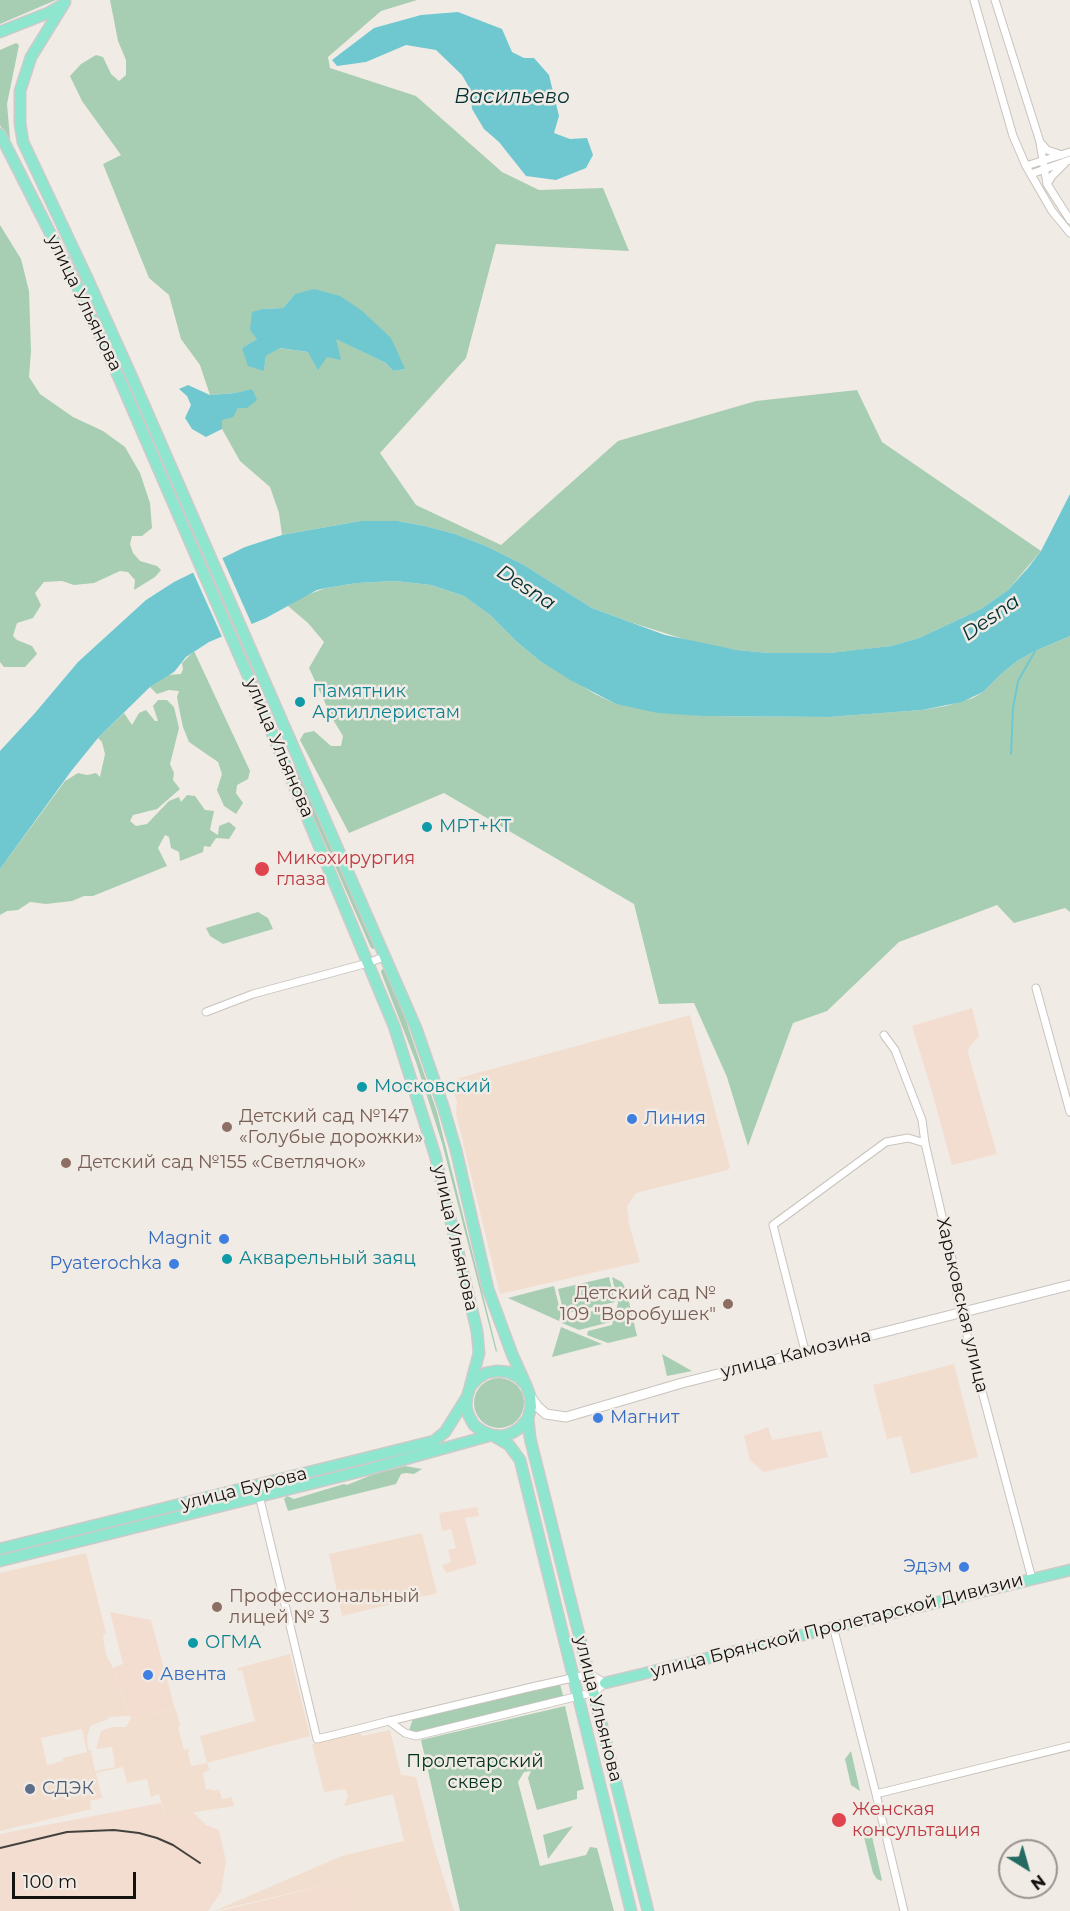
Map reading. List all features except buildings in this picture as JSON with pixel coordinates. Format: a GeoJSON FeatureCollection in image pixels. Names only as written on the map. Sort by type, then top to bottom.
{"type":"FeatureCollection","features":[{"type":"Feature","properties":{"kind":"main road"},"geometry":{"type":"LineString","coordinates":[[0,32],[48,13],[66,1]]}},
{"type":"Feature","properties":{"kind":"main road","name":"улица Ульянова"},"geometry":{"type":"LineString","coordinates":[[66,1],[34,51],[20,90],[20,123],[23,142],[130,373],[416,1028],[456,1149],[488,1289],[528,1391]]}},
{"type":"Feature","properties":{"kind":"main road","name":"улица Ульянова"},"geometry":{"type":"LineString","coordinates":[[0,134],[76,284],[119,378],[252,685],[407,1061],[435,1155],[477,1331],[479,1353],[469,1392]]}},
{"type":"Feature","properties":{"kind":"main road"},"geometry":{"type":"LineString","coordinates":[[508,1372],[518,1377],[528,1391],[531,1407],[528,1418],[521,1427],[502,1436],[492,1435],[474,1425],[466,1407],[469,1392],[477,1379],[486,1373],[508,1372]]}},
{"type":"Feature","properties":{"kind":"main road","name":"улица Бурова"},"geometry":{"type":"LineString","coordinates":[[0,1561],[434,1441],[446,1432],[469,1392]]}},
{"type":"Feature","properties":{"kind":"main road","name":"улица Ульянова"},"geometry":{"type":"LineString","coordinates":[[528,1418],[530,1438],[648,1911]]}},
{"type":"Feature","properties":{"kind":"main road","name":"улица Ульянова"},"geometry":{"type":"LineString","coordinates":[[492,1435],[508,1445],[520,1460],[632,1911]]}},
{"type":"Feature","properties":{"kind":"main road","name":"улица Бурова"},"geometry":{"type":"LineString","coordinates":[[0,1549],[444,1449],[492,1435]]}},
{"type":"Feature","properties":{"kind":"main road","name":"улица Брянской Пролетарской Дивизии"},"geometry":{"type":"LineString","coordinates":[[605,1683],[1070,1570]]}},
{"type":"Feature","properties":{"kind":"street"},"geometry":{"type":"LineString","coordinates":[[974,0],[1013,136],[1026,166],[1052,211],[1070,233]]}},
{"type":"Feature","properties":{"kind":"street"},"geometry":{"type":"LineString","coordinates":[[995,0],[1040,142],[1047,184],[1070,220]]}},
{"type":"Feature","properties":{"kind":"street"},"geometry":{"type":"LineString","coordinates":[[1040,142],[1047,150],[1066,154]]}},
{"type":"Feature","properties":{"kind":"street"},"geometry":{"type":"LineString","coordinates":[[1026,166],[1066,154]]}},
{"type":"Feature","properties":{"kind":"street"},"geometry":{"type":"LineString","coordinates":[[1031,174],[1070,160]]}},
{"type":"Feature","properties":{"kind":"street"},"geometry":{"type":"LineString","coordinates":[[1047,184],[1070,160]]}},
{"type":"Feature","properties":{"kind":"street"},"geometry":{"type":"LineString","coordinates":[[206,1012],[253,994],[386,956]]}},
{"type":"Feature","properties":{"kind":"street"},"geometry":{"type":"LineString","coordinates":[[1036,988],[1070,1112]]}},
{"type":"Feature","properties":{"kind":"street","name":"Харьковская улица"},"geometry":{"type":"LineString","coordinates":[[884,1035],[895,1050],[922,1120],[925,1143],[955,1272],[961,1312],[1032,1579]]}},
{"type":"Feature","properties":{"kind":"street"},"geometry":{"type":"LineString","coordinates":[[805,1351],[773,1225],[885,1142],[908,1138],[925,1143]]}},
{"type":"Feature","properties":{"kind":"street","name":"улица Камозина"},"geometry":{"type":"LineString","coordinates":[[528,1391],[538,1407],[546,1414],[566,1417],[663,1388],[1070,1285]]}},
{"type":"Feature","properties":{"kind":"street"},"geometry":{"type":"LineString","coordinates":[[258,1491],[317,1739],[590,1674],[605,1683]]}},
{"type":"Feature","properties":{"kind":"street"},"geometry":{"type":"LineString","coordinates":[[833,1626],[904,1911]]}},
{"type":"Feature","properties":{"kind":"street","name":"улица Брянской Пролетарской Дивизии"},"geometry":{"type":"LineString","coordinates":[[389,1721],[405,1733],[416,1736],[579,1697],[595,1692],[605,1683]]}},
{"type":"Feature","properties":{"kind":"street"},"geometry":{"type":"LineString","coordinates":[[876,1794],[1070,1746]]}},
{"type":"Feature","properties":{"kind":"shaded area"},"geometry":{"type":"Polygon","coordinates":[[[972,1008],[979,1036],[969,1047],[968,1053],[997,1154],[952,1165],[912,1026],[972,1008]]]}},
{"type":"Feature","properties":{"kind":"shaded area"},"geometry":{"type":"Polygon","coordinates":[[[690,1015],[730,1167],[728,1170],[636,1193],[627,1206],[629,1224],[640,1262],[500,1294],[456,1114],[457,1102],[453,1090],[462,1088],[459,1078],[690,1015]]]}},
{"type":"Feature","properties":{"kind":"shaded area"},"geometry":{"type":"Polygon","coordinates":[[[954,1364],[978,1457],[911,1474],[901,1436],[887,1439],[873,1385],[954,1364]]]}},
{"type":"Feature","properties":{"kind":"shaded area"},"geometry":{"type":"Polygon","coordinates":[[[768,1427],[772,1440],[821,1431],[828,1457],[764,1472],[750,1460],[744,1436],[768,1427]]]}},
{"type":"Feature","properties":{"kind":"shaded area"},"geometry":{"type":"Polygon","coordinates":[[[477,1507],[479,1516],[465,1518],[477,1564],[446,1573],[442,1565],[451,1562],[448,1550],[456,1548],[451,1529],[442,1531],[439,1513],[477,1507]]]}},
{"type":"Feature","properties":{"kind":"shaded area"},"geometry":{"type":"Polygon","coordinates":[[[422,1533],[437,1593],[342,1616],[329,1554],[422,1533]]]}},
{"type":"Feature","properties":{"kind":"shaded area"},"geometry":{"type":"Polygon","coordinates":[[[86,1553],[106,1633],[103,1636],[106,1655],[130,1716],[108,1717],[90,1726],[87,1738],[88,1750],[91,1750],[95,1771],[115,1767],[112,1747],[96,1749],[101,1731],[112,1727],[126,1727],[131,1718],[176,1709],[184,1750],[189,1749],[190,1751],[188,1752],[191,1766],[207,1763],[210,1770],[203,1773],[206,1790],[219,1789],[222,1799],[232,1797],[234,1806],[165,1817],[159,1794],[151,1797],[147,1779],[127,1783],[123,1767],[96,1773],[102,1798],[90,1801],[91,1809],[0,1831],[0,1573],[86,1553]],[[82,1729],[41,1738],[47,1765],[87,1752],[82,1729]]]}},
{"type":"Feature","properties":{"kind":"shaded area"},"geometry":{"type":"Polygon","coordinates":[[[110,1612],[151,1620],[175,1709],[131,1718],[113,1668],[123,1664],[110,1612]]]}},
{"type":"Feature","properties":{"kind":"shaded area"},"geometry":{"type":"Polygon","coordinates":[[[290,1654],[310,1736],[207,1763],[200,1736],[255,1721],[242,1670],[238,1671],[238,1668],[290,1654]]]}},
{"type":"Feature","properties":{"kind":"shaded area"},"geometry":{"type":"Polygon","coordinates":[[[390,1730],[401,1775],[416,1777],[454,1911],[350,1911],[343,1881],[214,1911],[342,1856],[404,1841],[393,1794],[344,1806],[348,1796],[345,1789],[324,1792],[312,1744],[359,1733],[363,1736],[390,1730]]]}},
{"type":"Feature","properties":{"kind":"shaded area"},"geometry":{"type":"Polygon","coordinates":[[[161,1803],[165,1817],[193,1812],[206,1825],[219,1830],[226,1861],[221,1892],[208,1911],[0,1911],[0,1834],[161,1803]]]}},
{"type":"Feature","properties":{"kind":"shaded area"},"geometry":{"type":"Polygon","coordinates":[[[343,1881],[351,1911],[220,1911],[343,1881]]]}},
{"type":"Feature","properties":{"kind":"green space"},"geometry":{"type":"Polygon","coordinates":[[[0,0],[56,0],[0,24],[0,0]]]}},
{"type":"Feature","properties":{"kind":"green space"},"geometry":{"type":"Polygon","coordinates":[[[110,0],[417,0],[381,11],[328,57],[330,68],[416,96],[502,172],[539,190],[603,188],[629,251],[496,244],[466,358],[380,453],[416,505],[501,545],[618,441],[756,401],[857,390],[882,442],[1041,551],[1008,590],[981,609],[919,638],[891,646],[830,653],[769,653],[696,643],[592,608],[524,565],[486,546],[425,526],[398,521],[360,521],[282,535],[279,513],[270,487],[240,461],[222,429],[222,420],[238,408],[253,389],[210,395],[200,365],[181,339],[169,295],[149,278],[103,164],[121,155],[82,101],[70,76],[81,64],[96,55],[103,57],[111,74],[119,81],[126,75],[126,60],[118,41],[110,0]],[[295,294],[283,308],[263,309],[257,339],[242,348],[264,371],[266,356],[279,348],[340,359],[335,338],[386,363],[393,371],[405,369],[295,294]]]}},
{"type":"Feature","properties":{"kind":"green space"},"geometry":{"type":"Polygon","coordinates":[[[16,43],[19,45],[7,104],[10,139],[8,140],[0,125],[0,50],[16,43]]]}},
{"type":"Feature","properties":{"kind":"green space"},"geometry":{"type":"Polygon","coordinates":[[[0,225],[21,259],[29,291],[31,351],[29,377],[40,394],[73,417],[103,431],[125,447],[140,473],[150,503],[152,528],[142,536],[132,536],[130,544],[133,553],[140,561],[157,566],[161,570],[155,577],[134,590],[135,580],[128,572],[120,571],[94,583],[74,585],[62,581],[44,582],[35,593],[41,605],[33,618],[17,623],[13,636],[32,646],[37,654],[25,667],[4,667],[0,662],[0,225]]]}},
{"type":"Feature","properties":{"kind":"green space"},"geometry":{"type":"Polygon","coordinates":[[[395,581],[431,585],[464,596],[490,615],[540,661],[616,704],[702,716],[829,717],[946,706],[973,698],[983,692],[1017,661],[1070,636],[1070,912],[1065,908],[1014,923],[997,905],[899,942],[827,1011],[793,1023],[748,1146],[727,1077],[694,1003],[659,1004],[634,904],[444,793],[349,833],[300,740],[304,733],[314,731],[331,746],[341,746],[343,736],[309,668],[324,642],[308,623],[288,606],[304,596],[326,588],[357,583],[395,581]]]}},
{"type":"Feature","properties":{"kind":"green space"},"geometry":{"type":"Polygon","coordinates":[[[194,651],[250,771],[248,779],[237,785],[236,793],[243,803],[236,814],[224,806],[217,790],[222,774],[218,762],[189,742],[180,713],[177,697],[179,691],[169,690],[157,694],[150,687],[168,675],[181,674],[182,663],[194,651]]]}},
{"type":"Feature","properties":{"kind":"green space"},"geometry":{"type":"Polygon","coordinates":[[[158,700],[167,700],[174,707],[179,728],[170,764],[174,773],[173,780],[180,789],[157,809],[133,815],[130,821],[136,826],[147,824],[169,801],[179,797],[181,802],[187,795],[195,796],[205,810],[214,811],[210,830],[218,835],[219,826],[229,822],[236,828],[229,839],[216,838],[210,847],[204,846],[203,852],[180,861],[179,852],[171,848],[169,837],[165,835],[158,848],[167,866],[93,896],[46,904],[30,902],[18,910],[7,911],[0,915],[0,869],[65,781],[78,773],[87,775],[96,773],[100,777],[105,754],[102,742],[98,738],[124,713],[132,725],[139,713],[146,710],[155,721],[158,721],[153,706],[158,700]]]}},
{"type":"Feature","properties":{"kind":"green space"},"geometry":{"type":"Polygon","coordinates":[[[294,766],[297,767],[374,949],[371,948],[293,770],[294,766]]]}},
{"type":"Feature","properties":{"kind":"green space"},"geometry":{"type":"Polygon","coordinates":[[[258,912],[268,918],[273,929],[223,944],[210,936],[206,928],[258,912]]]}},
{"type":"Feature","properties":{"kind":"green space"},"geometry":{"type":"Polygon","coordinates":[[[382,969],[386,970],[403,1012],[437,1112],[496,1352],[442,1143],[416,1062],[381,972],[382,969]]]}},
{"type":"Feature","properties":{"kind":"green space"},"geometry":{"type":"Polygon","coordinates":[[[609,1277],[615,1302],[564,1314],[558,1289],[609,1277]]]}},
{"type":"Feature","properties":{"kind":"green space"},"geometry":{"type":"Polygon","coordinates":[[[612,1277],[622,1282],[626,1289],[637,1336],[608,1343],[587,1335],[588,1331],[612,1325],[618,1303],[612,1277]]]}},
{"type":"Feature","properties":{"kind":"green space"},"geometry":{"type":"Polygon","coordinates":[[[554,1286],[561,1314],[559,1321],[508,1298],[554,1286]]]}},
{"type":"Feature","properties":{"kind":"green space"},"geometry":{"type":"Polygon","coordinates":[[[613,1306],[610,1322],[579,1330],[562,1323],[564,1318],[613,1306]]]}},
{"type":"Feature","properties":{"kind":"green space"},"geometry":{"type":"Polygon","coordinates":[[[561,1327],[602,1344],[552,1357],[561,1327]]]}},
{"type":"Feature","properties":{"kind":"green space"},"geometry":{"type":"Polygon","coordinates":[[[662,1354],[692,1371],[667,1376],[662,1354]]]}},
{"type":"Feature","properties":{"kind":"green space"},"geometry":{"type":"Polygon","coordinates":[[[494,1378],[504,1378],[517,1385],[524,1398],[524,1408],[517,1421],[504,1428],[494,1428],[485,1424],[478,1417],[474,1408],[474,1398],[478,1389],[485,1382],[494,1378]]]}},
{"type":"Feature","properties":{"kind":"green space"},"geometry":{"type":"Polygon","coordinates":[[[405,1466],[422,1469],[414,1474],[401,1474],[396,1484],[288,1511],[284,1499],[287,1496],[294,1499],[347,1485],[374,1474],[405,1466]]]}},
{"type":"Feature","properties":{"kind":"green space"},"geometry":{"type":"Polygon","coordinates":[[[560,1684],[564,1699],[416,1733],[409,1731],[413,1718],[560,1684]]]}},
{"type":"Feature","properties":{"kind":"green space","name":"Пролетарский сквер"},"geometry":{"type":"Polygon","coordinates":[[[565,1706],[584,1789],[577,1791],[577,1799],[537,1810],[528,1778],[531,1771],[524,1772],[518,1782],[540,1866],[586,1855],[590,1847],[597,1848],[614,1911],[460,1911],[421,1740],[565,1706]]]}},
{"type":"Feature","properties":{"kind":"green space"},"geometry":{"type":"Polygon","coordinates":[[[851,1751],[860,1791],[851,1785],[845,1759],[851,1751]]]}},
{"type":"Feature","properties":{"kind":"green space"},"geometry":{"type":"Polygon","coordinates":[[[573,1826],[548,1859],[543,1835],[573,1826]]]}},
{"type":"Feature","properties":{"kind":"green space"},"geometry":{"type":"Polygon","coordinates":[[[870,1828],[881,1881],[873,1873],[864,1837],[870,1828]]]}},
{"type":"Feature","properties":{"kind":"water","name":"Васильево"},"geometry":{"type":"Polygon","coordinates":[[[458,12],[502,29],[512,52],[524,58],[534,58],[549,75],[559,116],[554,133],[570,139],[587,138],[593,155],[586,168],[556,180],[526,176],[499,142],[484,129],[472,109],[470,89],[462,75],[436,50],[406,45],[366,62],[337,66],[332,60],[374,28],[421,15],[458,12]]]}},
{"type":"Feature","properties":{"kind":"water"},"geometry":{"type":"Polygon","coordinates":[[[314,289],[340,296],[361,310],[391,338],[405,369],[393,371],[386,363],[336,339],[341,360],[327,357],[318,370],[308,352],[280,348],[266,356],[264,371],[248,366],[242,348],[257,339],[250,330],[252,312],[283,308],[295,294],[314,289]]]}},
{"type":"Feature","properties":{"kind":"water"},"geometry":{"type":"Polygon","coordinates":[[[188,385],[210,395],[252,389],[257,400],[247,408],[238,408],[233,417],[222,420],[222,429],[206,437],[192,429],[185,418],[191,405],[187,396],[179,389],[188,385]]]}},
{"type":"Feature","properties":{"kind":"water","name":"Desna"},"geometry":{"type":"Polygon","coordinates":[[[1070,494],[1070,636],[1017,661],[983,692],[962,702],[922,710],[829,717],[702,716],[658,713],[616,704],[570,680],[540,661],[490,615],[464,596],[431,585],[395,581],[357,583],[326,588],[317,590],[266,618],[209,642],[186,657],[174,672],[150,687],[98,738],[0,869],[0,751],[78,662],[146,600],[174,582],[245,547],[282,535],[360,521],[398,521],[455,534],[486,546],[524,565],[592,608],[665,635],[737,650],[769,653],[830,653],[891,646],[919,638],[981,609],[1008,590],[1028,568],[1041,551],[1070,494]]]}},
{"type":"Feature","properties":{"kind":"pier"},"geometry":{"type":"Polygon","coordinates":[[[221,555],[253,627],[223,639],[192,570],[221,555]]]}},
{"type":"Feature","properties":{"kind":"waterway"},"geometry":{"type":"LineString","coordinates":[[1011,754],[1013,708],[1018,681],[1035,651],[1034,647]]}},
{"type":"Feature","properties":{"kind":"railway"},"geometry":{"type":"LineString","coordinates":[[0,1848],[67,1832],[114,1830],[157,1838],[173,1845],[200,1863]]}},
{"type":"Feature","properties":{"kind":"place","name":"Памятник Артиллеристам"},"geometry":{"type":"Point","coordinates":[300,702]}},
{"type":"Feature","properties":{"kind":"place","name":"МРТ+КТ"},"geometry":{"type":"Point","coordinates":[427,827]}},
{"type":"Feature","properties":{"kind":"place","name":"Микохирургия глаза"},"geometry":{"type":"Point","coordinates":[262,869]}},
{"type":"Feature","properties":{"kind":"place","name":"Московский"},"geometry":{"type":"Point","coordinates":[362,1087]}},
{"type":"Feature","properties":{"kind":"place","name":"Линия"},"geometry":{"type":"Point","coordinates":[632,1119]}},
{"type":"Feature","properties":{"kind":"place","name":"Детский сад №147 «Голубые дорожки»"},"geometry":{"type":"Point","coordinates":[227,1127]}},
{"type":"Feature","properties":{"kind":"place","name":"Детский сад №155 «Светлячок»"},"geometry":{"type":"Point","coordinates":[66,1163]}},
{"type":"Feature","properties":{"kind":"place","name":"Magnit"},"geometry":{"type":"Point","coordinates":[224,1239]}},
{"type":"Feature","properties":{"kind":"place","name":"Акварельный заяц"},"geometry":{"type":"Point","coordinates":[227,1259]}},
{"type":"Feature","properties":{"kind":"place","name":"Pyaterochka"},"geometry":{"type":"Point","coordinates":[174,1264]}},
{"type":"Feature","properties":{"kind":"place","name":"Детский сад № 109 \"Воробушек\""},"geometry":{"type":"Point","coordinates":[728,1304]}},
{"type":"Feature","properties":{"kind":"place","name":"Магнит"},"geometry":{"type":"Point","coordinates":[598,1418]}},
{"type":"Feature","properties":{"kind":"place","name":"Эдэм"},"geometry":{"type":"Point","coordinates":[964,1567]}},
{"type":"Feature","properties":{"kind":"place","name":"Профессиональный лицей № 3"},"geometry":{"type":"Point","coordinates":[217,1607]}},
{"type":"Feature","properties":{"kind":"place","name":"ОГМА"},"geometry":{"type":"Point","coordinates":[193,1643]}},
{"type":"Feature","properties":{"kind":"place","name":"Авента"},"geometry":{"type":"Point","coordinates":[148,1675]}},
{"type":"Feature","properties":{"kind":"place","name":"СДЭК"},"geometry":{"type":"Point","coordinates":[30,1789]}},
{"type":"Feature","properties":{"kind":"place","name":"Женская консультация"},"geometry":{"type":"Point","coordinates":[839,1820]}}]}
